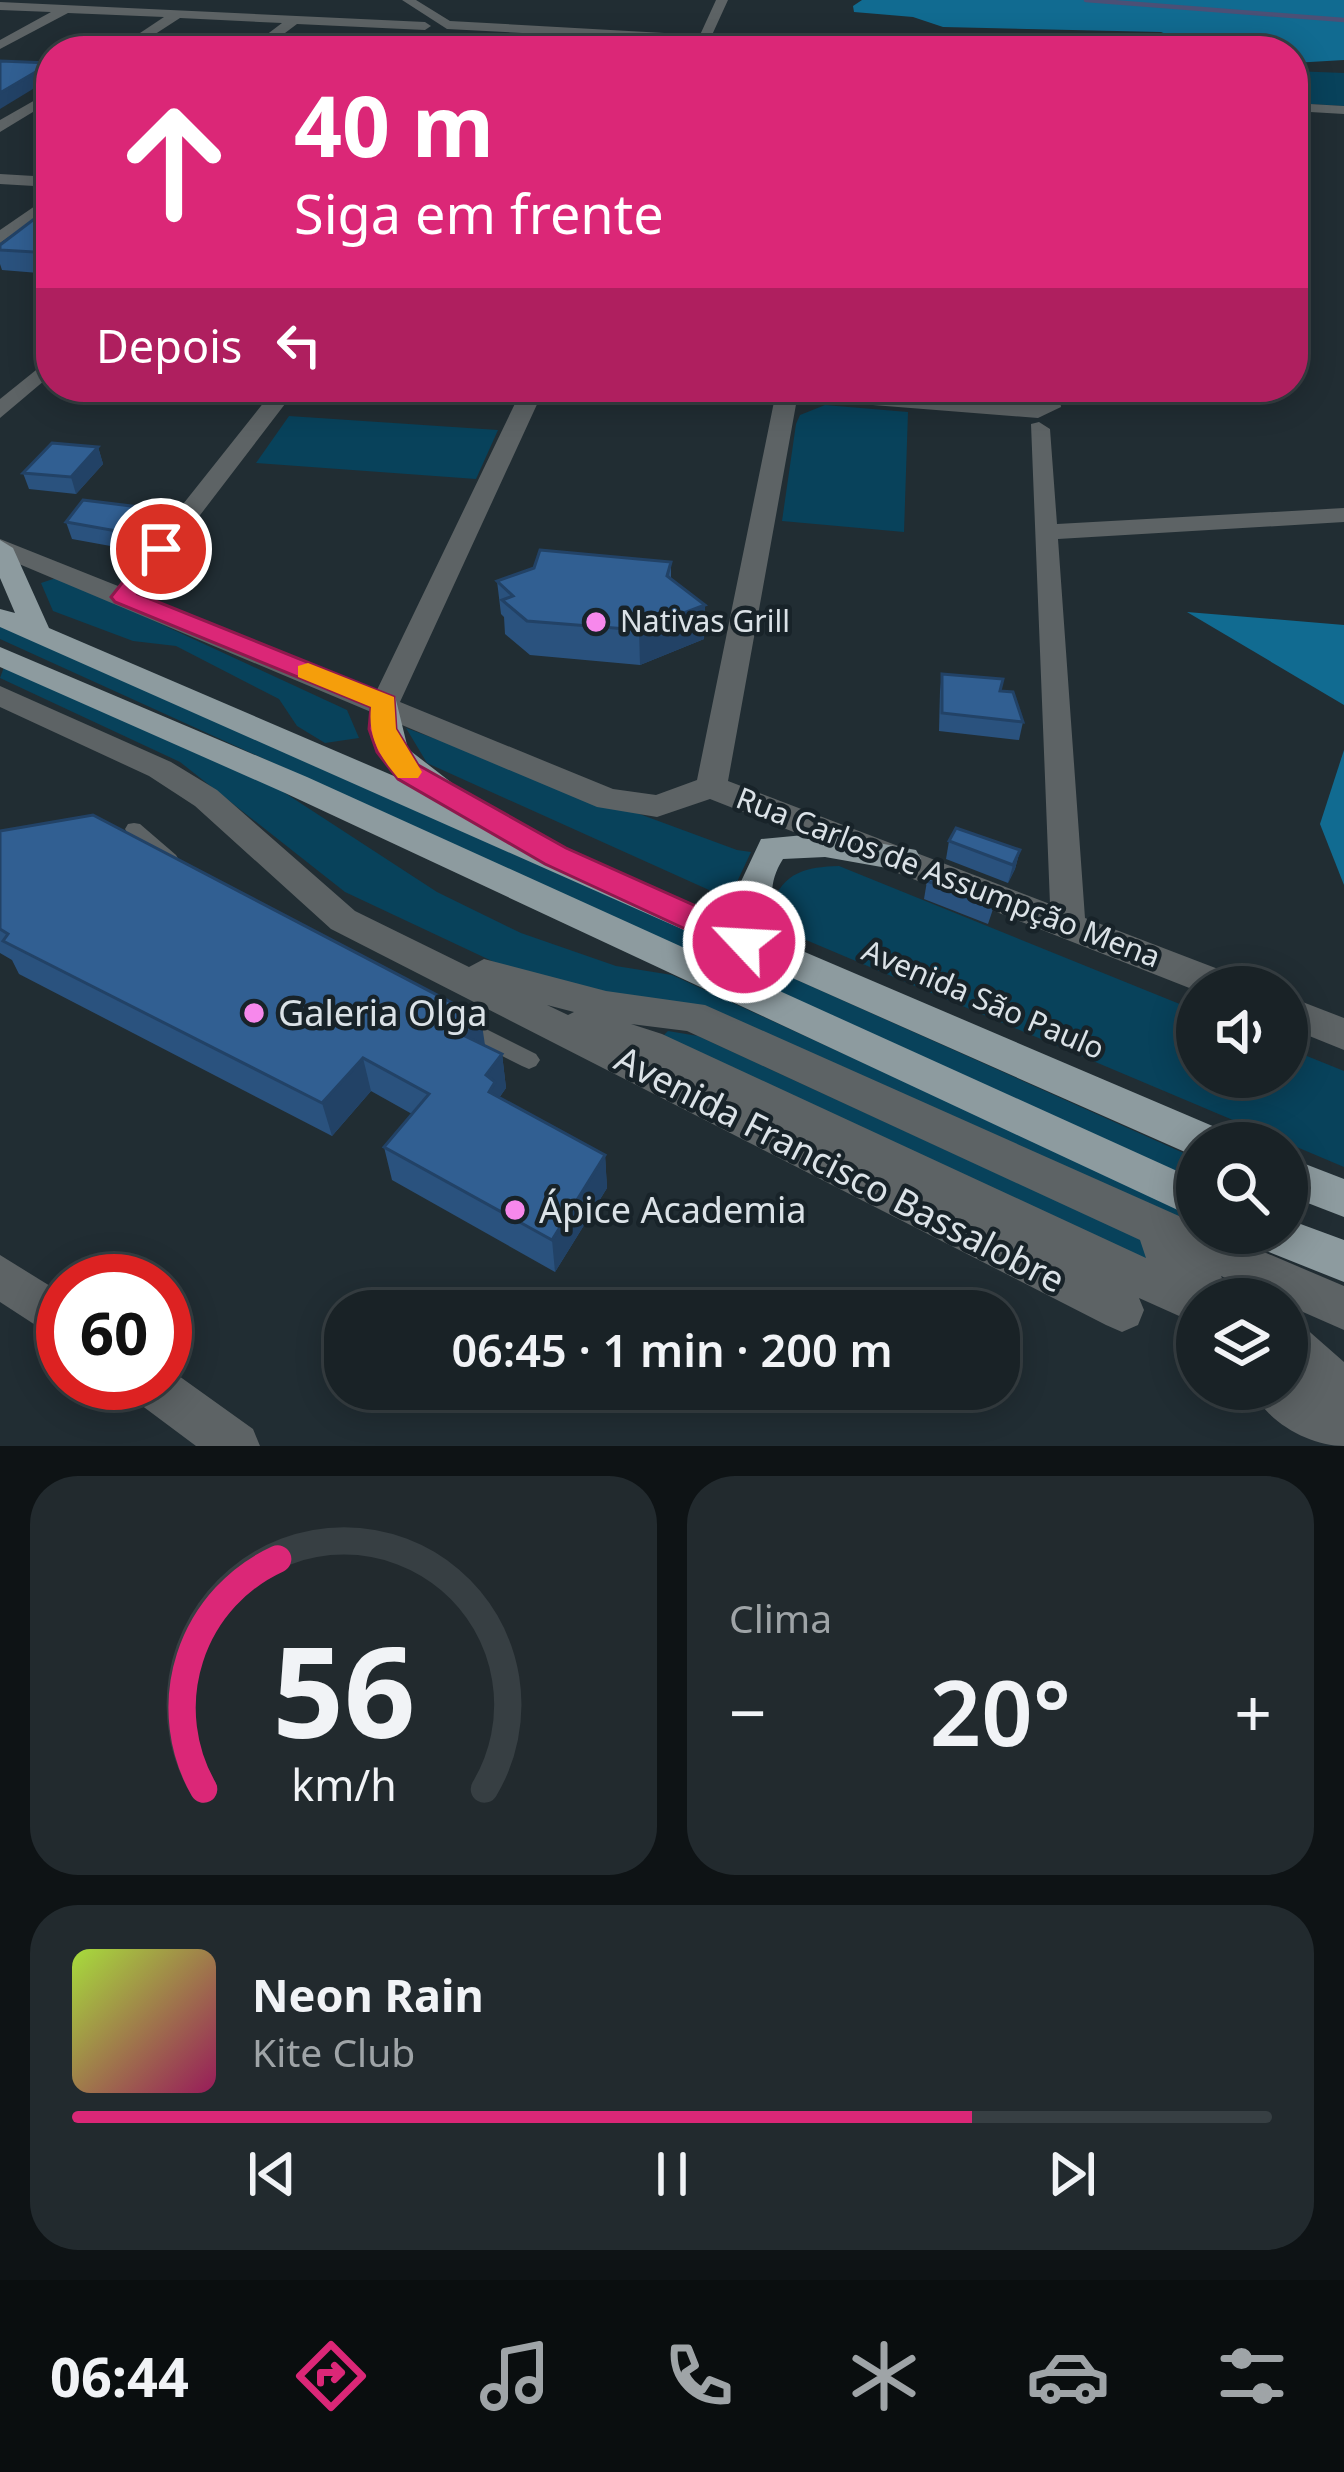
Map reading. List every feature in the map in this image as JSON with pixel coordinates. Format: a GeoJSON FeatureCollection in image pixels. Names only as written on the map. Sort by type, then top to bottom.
{"type":"FeatureCollection","features":[{"type":"Feature","properties":{"kind":"main road"},"geometry":{"type":"LineString","coordinates":[[0,547],[35,628]]}},
{"type":"Feature","properties":{"kind":"main road","name":"Avenida São Paulo"},"geometry":{"type":"LineString","coordinates":[[0,616],[1176,1129]]}},
{"type":"Feature","properties":{"kind":"main road"},"geometry":{"type":"LineString","coordinates":[[0,656],[296,784],[1176,1190]]}},
{"type":"Feature","properties":{"kind":"main road"},"geometry":{"type":"LineString","coordinates":[[385,703],[382,729],[391,752],[408,772],[556,856]]}},
{"type":"Feature","properties":{"kind":"main road"},"geometry":{"type":"LineString","coordinates":[[782,959],[756,921],[751,893],[757,868],[773,847],[825,845],[904,860]]}},
{"type":"Feature","properties":{"kind":"main road"},"geometry":{"type":"LineString","coordinates":[[1308,1184],[1344,1198]]}},
{"type":"Feature","properties":{"kind":"main road"},"geometry":{"type":"LineString","coordinates":[[1308,1247],[1344,1261]]}},
{"type":"Feature","properties":{"kind":"street"},"geometry":{"type":"LineString","coordinates":[[408,0],[447,25],[608,36]]}},
{"type":"Feature","properties":{"kind":"street"},"geometry":{"type":"LineString","coordinates":[[706,36],[722,0]]}},
{"type":"Feature","properties":{"kind":"street"},"geometry":{"type":"LineString","coordinates":[[0,6],[421,26],[408,36]]}},
{"type":"Feature","properties":{"kind":"street"},"geometry":{"type":"LineString","coordinates":[[0,45],[64,10]]}},
{"type":"Feature","properties":{"kind":"street"},"geometry":{"type":"LineString","coordinates":[[144,36],[176,16]]}},
{"type":"Feature","properties":{"kind":"street"},"geometry":{"type":"LineString","coordinates":[[272,36],[292,21]]}},
{"type":"Feature","properties":{"kind":"street"},"geometry":{"type":"LineString","coordinates":[[563,36],[566,32]]}},
{"type":"Feature","properties":{"kind":"street"},"geometry":{"type":"LineString","coordinates":[[0,127],[36,104]]}},
{"type":"Feature","properties":{"kind":"street"},"geometry":{"type":"LineString","coordinates":[[1308,108],[1344,110]]}},
{"type":"Feature","properties":{"kind":"street"},"geometry":{"type":"LineString","coordinates":[[0,179],[36,181]]}},
{"type":"Feature","properties":{"kind":"street"},"geometry":{"type":"LineString","coordinates":[[0,238],[36,211]]}},
{"type":"Feature","properties":{"kind":"street"},"geometry":{"type":"LineString","coordinates":[[0,411],[36,378]]}},
{"type":"Feature","properties":{"kind":"street"},"geometry":{"type":"LineString","coordinates":[[123,597],[275,402]]}},
{"type":"Feature","properties":{"kind":"street"},"geometry":{"type":"LineString","coordinates":[[385,703],[526,402]]}},
{"type":"Feature","properties":{"kind":"street"},"geometry":{"type":"LineString","coordinates":[[711,787],[786,402]]}},
{"type":"Feature","properties":{"kind":"street"},"geometry":{"type":"LineString","coordinates":[[950,402],[1044,409],[1046,532],[1068,924]]}},
{"type":"Feature","properties":{"kind":"street"},"geometry":{"type":"LineString","coordinates":[[1046,532],[1344,515]]}},
{"type":"Feature","properties":{"kind":"street","name":"Rua Carlos de Assumpção Mena"},"geometry":{"type":"LineString","coordinates":[[0,547],[608,799],[657,806],[711,787],[1176,967]]}},
{"type":"Feature","properties":{"kind":"street"},"geometry":{"type":"LineString","coordinates":[[0,695],[160,769],[206,798],[344,920],[510,983],[606,1006],[692,1016],[1089,1198],[1344,1308]]}},
{"type":"Feature","properties":{"kind":"street","name":"Avenida Francisco Bassalobre"},"geometry":{"type":"LineString","coordinates":[[344,920],[1122,1310]]}},
{"type":"Feature","properties":{"kind":"street"},"geometry":{"type":"LineString","coordinates":[[1308,1019],[1344,1034]]}},
{"type":"Feature","properties":{"kind":"street"},"geometry":{"type":"LineString","coordinates":[[558,1028],[584,1024],[650,1046],[1006,1218],[1176,1293]]}},
{"type":"Feature","properties":{"kind":"street"},"geometry":{"type":"LineString","coordinates":[[1089,1198],[1178,1254],[1195,1278]]}},
{"type":"Feature","properties":{"kind":"street"},"geometry":{"type":"LineString","coordinates":[[0,1276],[36,1302]]}},
{"type":"Feature","properties":{"kind":"street"},"geometry":{"type":"LineString","coordinates":[[1308,1366],[1341,1404]]}},
{"type":"Feature","properties":{"kind":"street"},"geometry":{"type":"LineString","coordinates":[[1308,1396],[1341,1404]]}},
{"type":"Feature","properties":{"kind":"street"},"geometry":{"type":"LineString","coordinates":[[186,1410],[236,1446]]}},
{"type":"Feature","properties":{"kind":"lane"},"geometry":{"type":"LineString","coordinates":[[134,829],[193,879]]}},
{"type":"Feature","properties":{"kind":"lane"},"geometry":{"type":"LineString","coordinates":[[452,1020],[529,1060]]}},
{"type":"Feature","properties":{"kind":"shaded area"},"geometry":{"type":"Polygon","coordinates":[[[862,0],[1344,0],[1344,60],[1308,62],[1308,36],[943,27],[913,17],[854,12],[853,6],[862,0]]]}},
{"type":"Feature","properties":{"kind":"shaded area"},"geometry":{"type":"Polygon","coordinates":[[[1308,72],[1344,73],[1344,106],[1308,104],[1308,72]]]}},
{"type":"Feature","properties":{"kind":"shaded area"},"geometry":{"type":"Polygon","coordinates":[[[825,405],[908,412],[904,532],[782,521],[796,424],[800,415],[825,405]]]}},
{"type":"Feature","properties":{"kind":"shaded area"},"geometry":{"type":"Polygon","coordinates":[[[289,416],[498,430],[476,479],[256,463],[289,416]]]}},
{"type":"Feature","properties":{"kind":"shaded area"},"geometry":{"type":"Polygon","coordinates":[[[59,577],[347,710],[359,738],[325,743],[297,726],[279,699],[176,646],[133,641],[53,611],[41,583],[59,577]]]}},
{"type":"Feature","properties":{"kind":"shaded area"},"geometry":{"type":"Polygon","coordinates":[[[1187,612],[1344,625],[1344,705],[1187,612]]]}},
{"type":"Feature","properties":{"kind":"shaded area"},"geometry":{"type":"Polygon","coordinates":[[[0,623],[1176,1150],[1176,1172],[0,639],[0,623]]]}},
{"type":"Feature","properties":{"kind":"shaded area"},"geometry":{"type":"Polygon","coordinates":[[[4,667],[265,780],[437,892],[521,933],[616,966],[672,975],[1176,1206],[1176,1218],[696,1009],[524,976],[345,892],[180,762],[0,678],[4,667]]]}},
{"type":"Feature","properties":{"kind":"shaded area"},"geometry":{"type":"Polygon","coordinates":[[[406,728],[751,852],[729,899],[427,763],[406,728]]]}},
{"type":"Feature","properties":{"kind":"shaded area"},"geometry":{"type":"Polygon","coordinates":[[[1344,750],[1344,885],[1320,824],[1344,750]]]}},
{"type":"Feature","properties":{"kind":"shaded area"},"geometry":{"type":"Polygon","coordinates":[[[839,866],[1176,1002],[1176,1096],[806,940],[781,921],[772,904],[790,878],[839,866]]]}},
{"type":"Feature","properties":{"kind":"shaded area"},"geometry":{"type":"Polygon","coordinates":[[[668,1031],[698,1036],[1166,1251],[1172,1273],[658,1041],[668,1031]]]}},
{"type":"Feature","properties":{"kind":"shaded area"},"geometry":{"type":"Polygon","coordinates":[[[1308,1056],[1344,1071],[1344,1167],[1308,1152],[1308,1122],[1237,1122],[1180,1098],[1308,1098],[1308,1056]]]}},
{"type":"Feature","properties":{"kind":"building"},"geometry":{"type":"Polygon","coordinates":[[[0,61],[36,62],[36,72],[0,93],[0,61]]]}},
{"type":"Feature","properties":{"kind":"building"},"geometry":{"type":"Polygon","coordinates":[[[36,218],[36,252],[0,250],[0,245],[36,218]]]}},
{"type":"Feature","properties":{"kind":"building"},"geometry":{"type":"Polygon","coordinates":[[[52,443],[98,447],[71,477],[23,473],[52,443]]]}},
{"type":"Feature","properties":{"kind":"building"},"geometry":{"type":"Polygon","coordinates":[[[83,500],[155,509],[139,529],[122,532],[66,522],[83,500]]]}},
{"type":"Feature","properties":{"kind":"building"},"geometry":{"type":"Polygon","coordinates":[[[540,550],[671,562],[667,576],[705,605],[639,630],[527,621],[502,600],[513,596],[497,581],[534,568],[540,550]]]}},
{"type":"Feature","properties":{"kind":"building"},"geometry":{"type":"Polygon","coordinates":[[[942,674],[1003,679],[1000,691],[1013,692],[1023,722],[942,713],[942,674]]]}},
{"type":"Feature","properties":{"kind":"building","name":"Galeria Olga"},"geometry":{"type":"Polygon","coordinates":[[[93,815],[481,1018],[465,1036],[502,1054],[486,1075],[495,1082],[489,1092],[605,1155],[552,1240],[384,1147],[429,1094],[363,1058],[322,1103],[3,941],[8,934],[0,929],[0,831],[93,815]]]}},
{"type":"Feature","properties":{"kind":"building"},"geometry":{"type":"Polygon","coordinates":[[[956,828],[1020,850],[1013,865],[949,841],[956,828]]]}},
{"type":"Feature","properties":{"kind":"building"},"geometry":{"type":"Polygon","coordinates":[[[932,872],[997,897],[993,906],[927,881],[932,872]]]}},
{"type":"Feature","properties":{"kind":"waterway"},"geometry":{"type":"LineString","coordinates":[[1086,0],[1344,20]]}},
{"type":"Feature","properties":{"kind":"slow traffic"},"geometry":{"type":"LineString","coordinates":[[308,672],[385,703],[382,729],[391,752],[408,772]]}},
{"type":"Feature","properties":{"kind":"place","name":"Nativas Grill"},"geometry":{"type":"Point","coordinates":[596,622]}},
{"type":"Feature","properties":{"kind":"place","name":"Galeria Olga"},"geometry":{"type":"Point","coordinates":[254,1013]}},
{"type":"Feature","properties":{"kind":"place","name":"Ápice Academia"},"geometry":{"type":"Point","coordinates":[515,1210]}},
{"type":"Feature","properties":{"kind":"route"},"geometry":{"type":"LineString","coordinates":[[161,549],[123,597],[385,703],[382,729],[391,752],[408,772],[556,856],[744,942]]}}]}
